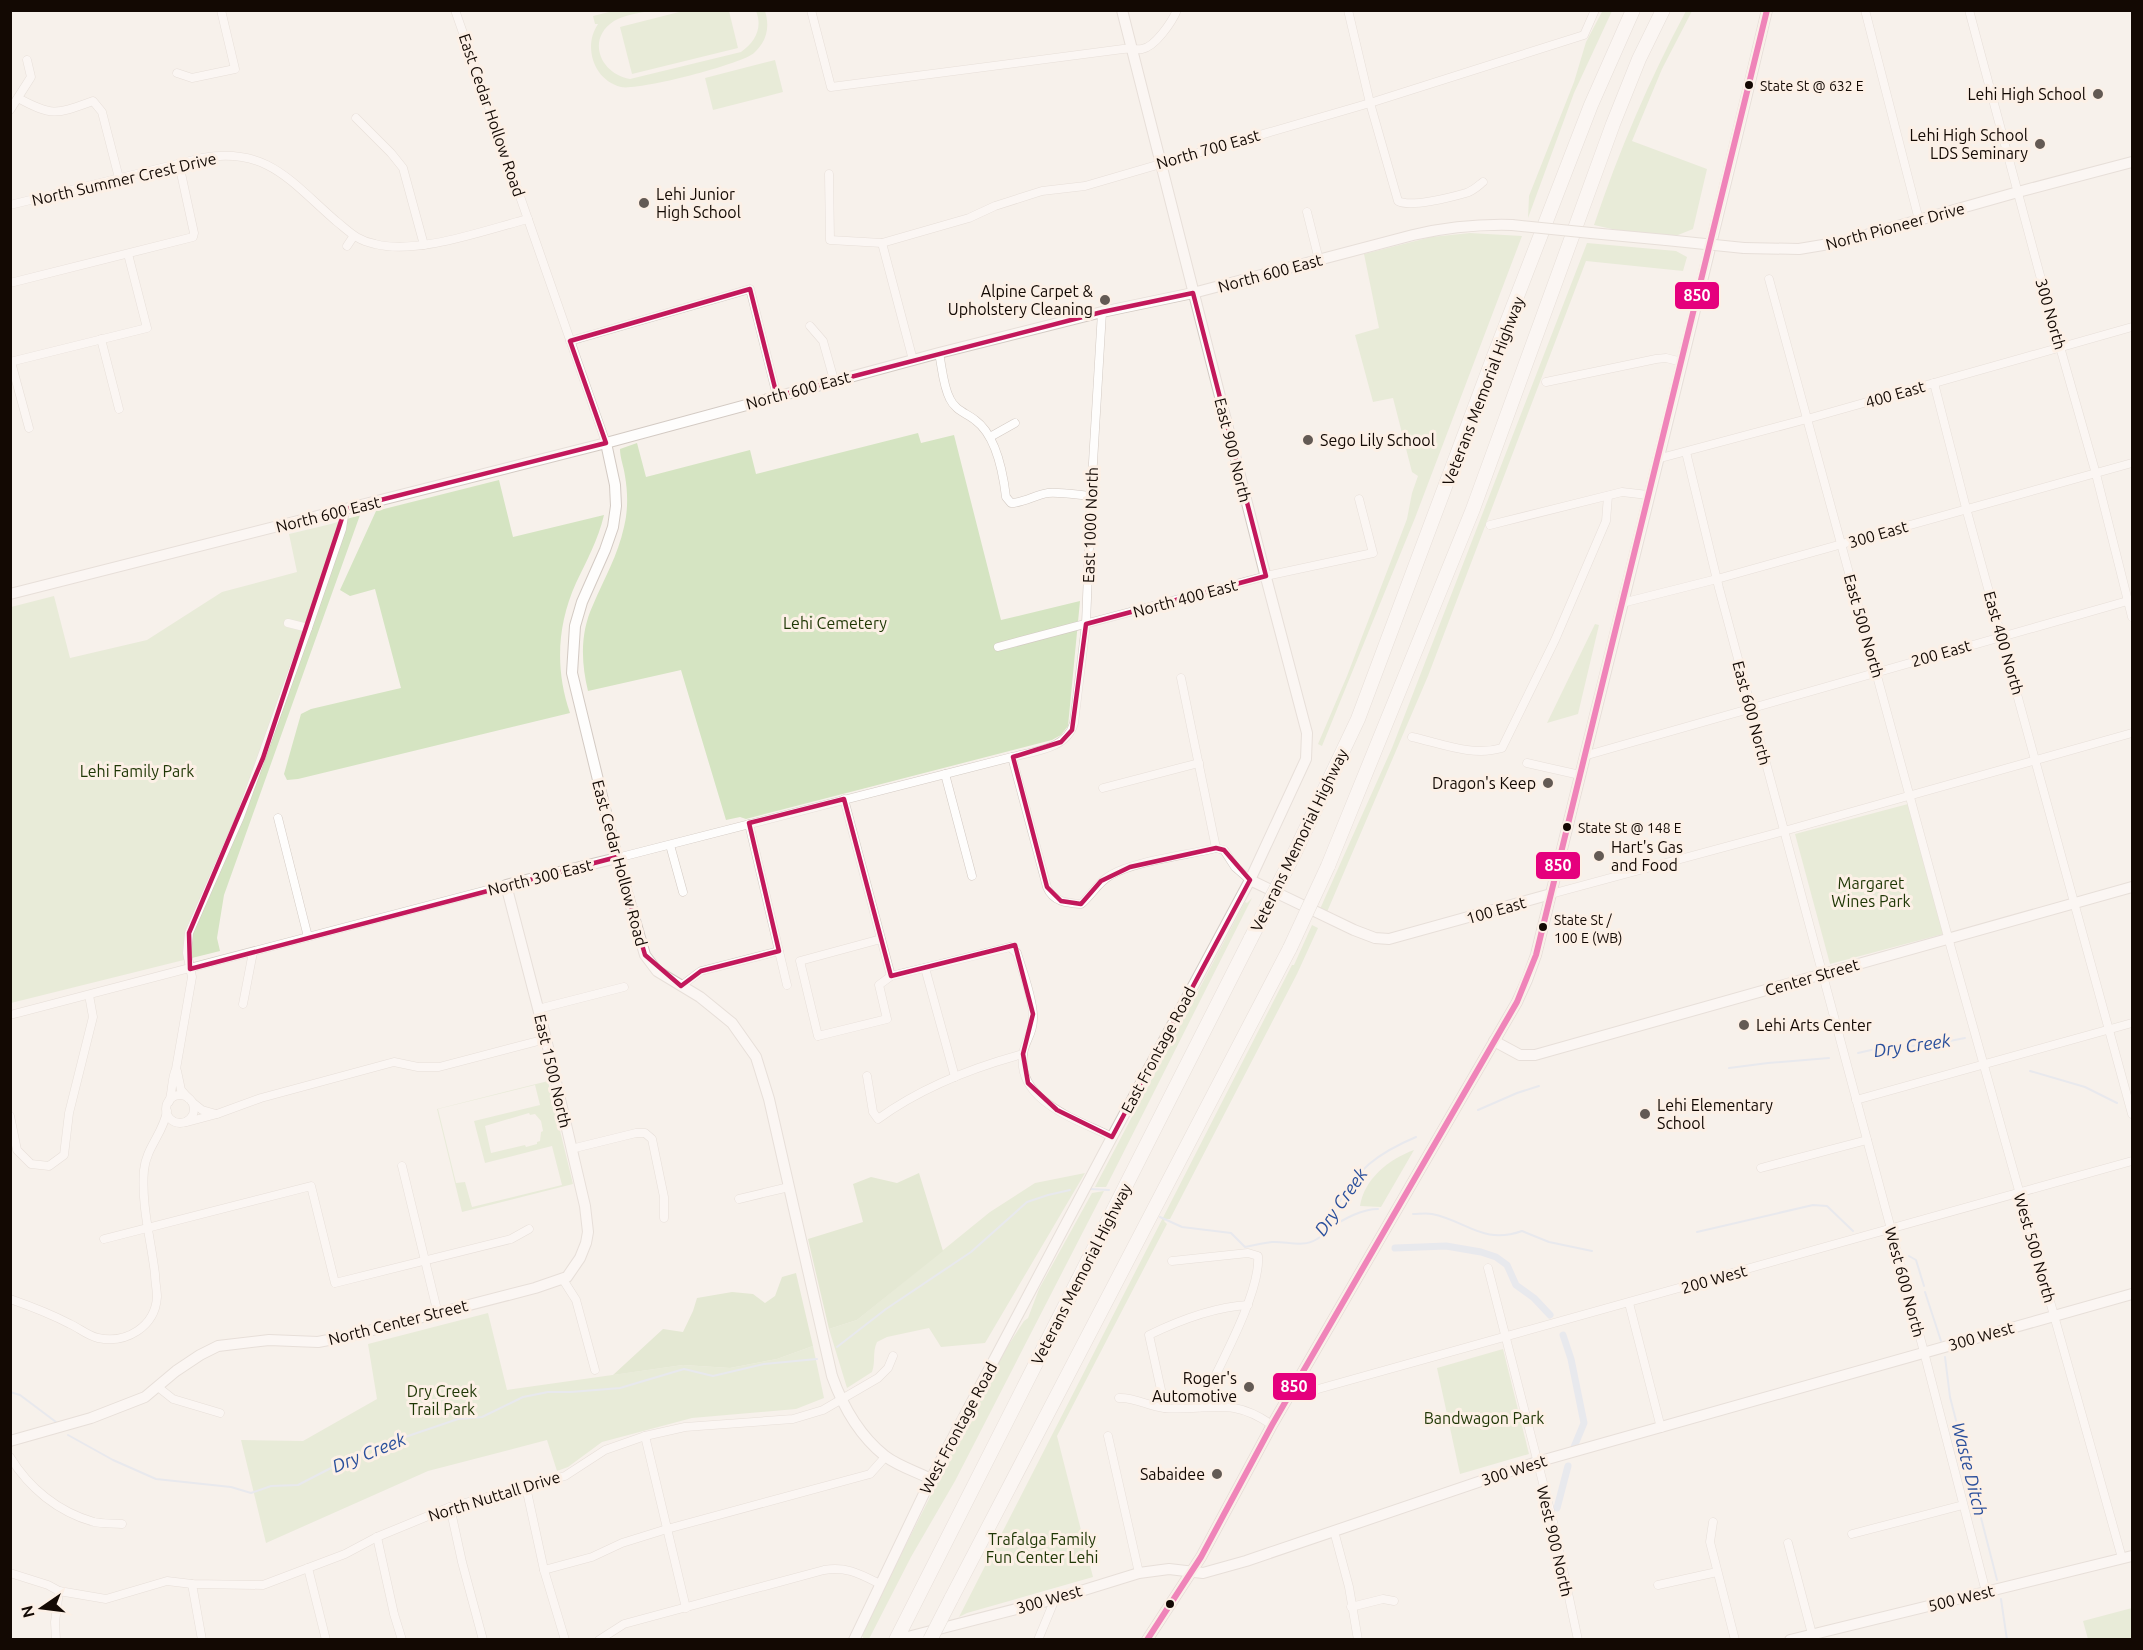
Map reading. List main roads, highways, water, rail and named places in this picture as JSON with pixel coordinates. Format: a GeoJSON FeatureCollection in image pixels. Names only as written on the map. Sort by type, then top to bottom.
{"type":"FeatureCollection","features":[{"type":"Feature","properties":{"kind":"highway","name":"Veterans Memorial Highway"},"geometry":{"type":"LineString","coordinates":[[896,1640],[1294,854],[1358,719],[1591,105],[1633,10]]}},
{"type":"Feature","properties":{"kind":"highway","name":"Veterans Memorial Highway"},"geometry":{"type":"LineString","coordinates":[[930,1640],[1290,948],[1328,866],[1473,509],[1613,124],[1639,59],[1663,10]]}},
{"type":"Feature","properties":{"kind":"waterway","name":"Dry Creek"},"geometry":{"type":"LineString","coordinates":[[1858,1053],[1893,1045],[1924,1046],[1965,1038]]}},
{"type":"Feature","properties":{"kind":"waterway","name":"Dry Creek"},"geometry":{"type":"LineString","coordinates":[[1729,1068],[1829,1058]]}},
{"type":"Feature","properties":{"kind":"waterway","name":"Dry Creek"},"geometry":{"type":"LineString","coordinates":[[2030,1071],[2085,1087],[2117,1103]]}},
{"type":"Feature","properties":{"kind":"waterway","name":"Dry Creek"},"geometry":{"type":"LineString","coordinates":[[1478,1110],[1539,1086]]}},
{"type":"Feature","properties":{"kind":"waterway","name":"Dry Creek"},"geometry":{"type":"LineString","coordinates":[[1160,1217],[1182,1227],[1231,1233],[1245,1247],[1272,1242],[1301,1244],[1312,1242],[1323,1233],[1343,1195],[1360,1173],[1379,1156],[1416,1137]]}},
{"type":"Feature","properties":{"kind":"waterway","name":"Dry Creek"},"geometry":{"type":"LineString","coordinates":[[1090,1189],[1109,1190]]}},
{"type":"Feature","properties":{"kind":"waterway","name":"Dry Creek"},"geometry":{"type":"LineString","coordinates":[[837,1347],[886,1309],[971,1252],[1027,1202],[1070,1190]]}},
{"type":"Feature","properties":{"kind":"waterway","name":"Waste Ditch"},"geometry":{"type":"LineString","coordinates":[[1697,1232],[1813,1205],[1827,1206],[1853,1231]]}},
{"type":"Feature","properties":{"kind":"waterway","name":"Waste Ditch"},"geometry":{"type":"LineString","coordinates":[[1324,1231],[1357,1214],[1378,1209]]}},
{"type":"Feature","properties":{"kind":"waterway","name":"Waste Ditch"},"geometry":{"type":"LineString","coordinates":[[1413,1214],[1444,1217],[1486,1234],[1508,1235],[1522,1231],[1549,1242],[1592,1251]]}},
{"type":"Feature","properties":{"kind":"waterway"},"geometry":{"type":"LineString","coordinates":[[1395,1248],[1446,1246],[1496,1257],[1507,1265],[1516,1285],[1534,1298],[1550,1315]]}},
{"type":"Feature","properties":{"kind":"waterway","name":"Waste Ditch"},"geometry":{"type":"LineString","coordinates":[[1909,1256],[1916,1260],[1924,1286]]}},
{"type":"Feature","properties":{"kind":"waterway","name":"Waste Ditch"},"geometry":{"type":"LineString","coordinates":[[1925,1292],[1941,1341]]}},
{"type":"Feature","properties":{"kind":"waterway"},"geometry":{"type":"LineString","coordinates":[[1563,1335],[1571,1359],[1584,1423],[1574,1447]]}},
{"type":"Feature","properties":{"kind":"waterway","name":"Waste Ditch"},"geometry":{"type":"LineString","coordinates":[[1945,1357],[1950,1397],[1997,1580]]}},
{"type":"Feature","properties":{"kind":"waterway","name":"Dry Creek"},"geometry":{"type":"LineString","coordinates":[[68,1435],[113,1460],[156,1479],[231,1487],[251,1493],[271,1486],[298,1485],[364,1451],[458,1419],[482,1417],[523,1397],[548,1392],[620,1388],[684,1369],[713,1376],[764,1364],[817,1359]]}},
{"type":"Feature","properties":{"kind":"waterway","name":"Dry Creek"},"geometry":{"type":"LineString","coordinates":[[10,1392],[20,1395],[56,1422]]}},
{"type":"Feature","properties":{"kind":"waterway"},"geometry":{"type":"LineString","coordinates":[[1557,1508],[1568,1466]]}},
{"type":"Feature","properties":{"kind":"waterway","name":"Waste Ditch"},"geometry":{"type":"LineString","coordinates":[[2001,1599],[2007,1640]]}},
{"type":"Feature","properties":{"kind":"place","name":"State St @ 632 E"},"geometry":{"type":"Point","coordinates":[1749,85]}},
{"type":"Feature","properties":{"kind":"place","name":"Lehi High School"},"geometry":{"type":"Point","coordinates":[2098,94]}},
{"type":"Feature","properties":{"kind":"place","name":"Lehi High School LDS Seminary"},"geometry":{"type":"Point","coordinates":[2040,144]}},
{"type":"Feature","properties":{"kind":"place","name":"Lehi Junior High School"},"geometry":{"type":"Point","coordinates":[644,203]}},
{"type":"Feature","properties":{"kind":"place","name":"Alpine Carpet & Upholstery Cleaning"},"geometry":{"type":"Point","coordinates":[1105,300]}},
{"type":"Feature","properties":{"kind":"place","name":"Sego Lily School"},"geometry":{"type":"Point","coordinates":[1308,440]}},
{"type":"Feature","properties":{"kind":"place","name":"Dragon's Keep"},"geometry":{"type":"Point","coordinates":[1548,783]}},
{"type":"Feature","properties":{"kind":"place","name":"State St @ 148 E"},"geometry":{"type":"Point","coordinates":[1567,827]}},
{"type":"Feature","properties":{"kind":"place","name":"Hart's Gas and Food"},"geometry":{"type":"Point","coordinates":[1599,856]}},
{"type":"Feature","properties":{"kind":"place","name":"State St / 100 E (WB)"},"geometry":{"type":"Point","coordinates":[1543,927]}},
{"type":"Feature","properties":{"kind":"place","name":"Lehi Arts Center"},"geometry":{"type":"Point","coordinates":[1744,1025]}},
{"type":"Feature","properties":{"kind":"place","name":"Lehi Elementary School"},"geometry":{"type":"Point","coordinates":[1645,1114]}},
{"type":"Feature","properties":{"kind":"place","name":"Roger's Automotive"},"geometry":{"type":"Point","coordinates":[1249,1387]}},
{"type":"Feature","properties":{"kind":"place","name":"Sabaidee"},"geometry":{"type":"Point","coordinates":[1217,1474]}},
{"type":"Feature","properties":{"kind":"park label","name":"Lehi Cemetery"},"geometry":{"type":"Point","coordinates":[835,623]}},
{"type":"Feature","properties":{"kind":"park label","name":"Lehi Family Park"},"geometry":{"type":"Point","coordinates":[137,771]}},
{"type":"Feature","properties":{"kind":"park label","name":"Margaret Wines Park"},"geometry":{"type":"Point","coordinates":[1871,892]}},
{"type":"Feature","properties":{"kind":"park label","name":"Dry Creek Trail Park"},"geometry":{"type":"Point","coordinates":[442,1400]}},
{"type":"Feature","properties":{"kind":"park label","name":"Bandwagon Park"},"geometry":{"type":"Point","coordinates":[1484,1418]}},
{"type":"Feature","properties":{"kind":"park label","name":"Trafalga Family Fun Center Lehi"},"geometry":{"type":"Point","coordinates":[1042,1548]}}]}
